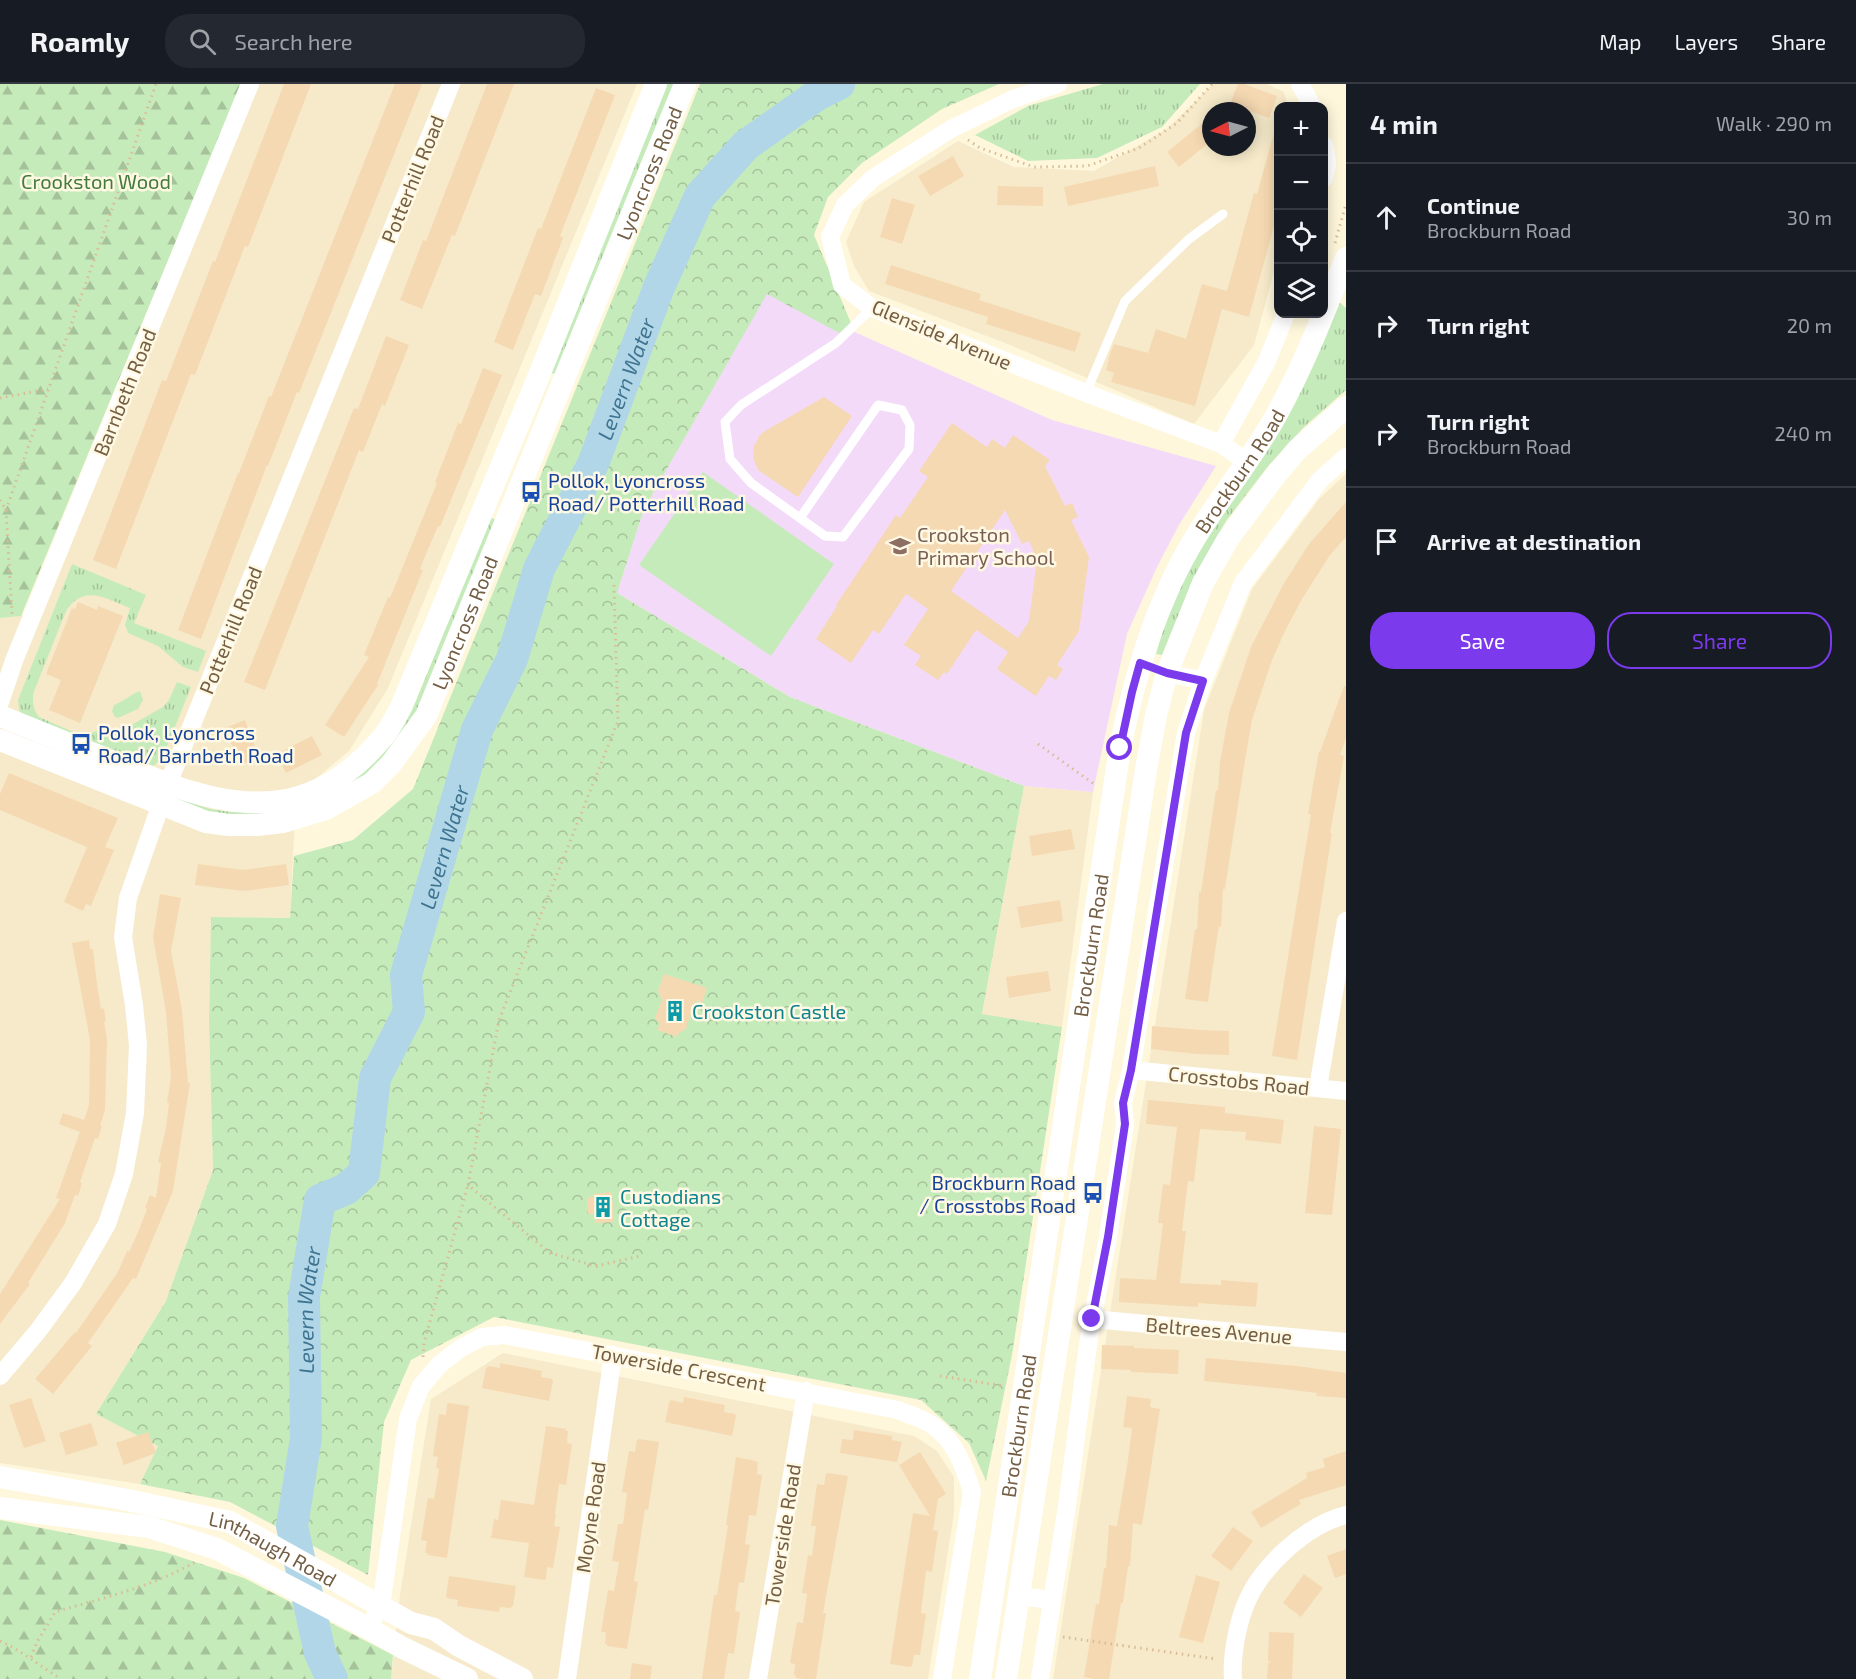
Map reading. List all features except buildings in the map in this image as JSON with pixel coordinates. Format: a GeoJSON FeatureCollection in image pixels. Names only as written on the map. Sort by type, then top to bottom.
{"type":"FeatureCollection","features":[{"type":"Feature","properties":{"kind":"street","name":"Barnbeth Road"},"geometry":{"type":"LineString","coordinates":[[0,702],[15,658],[249,84]]}},
{"type":"Feature","properties":{"kind":"street","name":"Potterhill Road"},"geometry":{"type":"LineString","coordinates":[[0,1376],[38,1331],[73,1283],[107,1224],[124,1173],[135,1113],[138,1045],[123,937],[128,898],[164,794],[451,84]]}},
{"type":"Feature","properties":{"kind":"street","name":"Lyoncross Road"},"geometry":{"type":"LineString","coordinates":[[0,740],[164,794],[195,795],[254,803],[301,797],[340,779],[384,736],[402,705],[540,373],[656,84]]}},
{"type":"Feature","properties":{"kind":"street","name":"Lyoncross Road"},"geometry":{"type":"LineString","coordinates":[[0,716],[164,794],[206,822],[229,825],[283,822],[326,809],[372,783],[392,764],[426,716],[685,84]]}},
{"type":"Feature","properties":{"kind":"street","name":"Glenside Avenue"},"geometry":{"type":"LineString","coordinates":[[1058,84],[1013,99],[951,129],[873,178],[845,205],[830,237],[842,285],[872,308],[1221,444],[1247,462]]}},
{"type":"Feature","properties":{"kind":"street"},"geometry":{"type":"LineString","coordinates":[[1300,84],[1310,102]]}},
{"type":"Feature","properties":{"kind":"street","name":"Brockburn Road"},"geometry":{"type":"LineString","coordinates":[[980,1679],[1120,748],[1132,692],[1162,604],[1178,569],[1210,515],[1278,413],[1308,352],[1346,258]]}},
{"type":"Feature","properties":{"kind":"street"},"geometry":{"type":"LineString","coordinates":[[1221,444],[1267,361],[1284,318]]}},
{"type":"Feature","properties":{"kind":"street"},"geometry":{"type":"LineString","coordinates":[[540,373],[563,382]]}},
{"type":"Feature","properties":{"kind":"street","name":"Brockburn Road"},"geometry":{"type":"LineString","coordinates":[[1006,1679],[1150,740],[1167,673],[1203,583],[1228,539],[1297,450],[1346,407]]}},
{"type":"Feature","properties":{"kind":"street"},"geometry":{"type":"LineString","coordinates":[[1040,1679],[1067,1506],[1092,1319],[1110,1226],[1125,1124],[1123,1103],[1131,1070],[1186,733],[1203,681],[1243,583],[1320,480],[1346,458]]}},
{"type":"Feature","properties":{"kind":"street"},"geometry":{"type":"LineString","coordinates":[[1140,663],[1167,673],[1203,681]]}},
{"type":"Feature","properties":{"kind":"street"},"geometry":{"type":"LineString","coordinates":[[1318,1088],[1346,921]]}},
{"type":"Feature","properties":{"kind":"street","name":"Crosstobs Road"},"geometry":{"type":"LineString","coordinates":[[1131,1070],[1346,1091]]}},
{"type":"Feature","properties":{"kind":"street"},"geometry":{"type":"LineString","coordinates":[[1054,1187],[1081,1192]]}},
{"type":"Feature","properties":{"kind":"street","name":"Beltrees Avenue"},"geometry":{"type":"LineString","coordinates":[[1092,1319],[1346,1342]]}},
{"type":"Feature","properties":{"kind":"street","name":"Towerside Crescent"},"geometry":{"type":"LineString","coordinates":[[369,1628],[381,1606],[408,1419],[420,1386],[440,1364],[461,1348],[482,1337],[504,1335],[898,1410],[933,1425],[949,1441],[965,1467],[972,1492],[942,1679]]}},
{"type":"Feature","properties":{"kind":"street","name":"Moyne Road"},"geometry":{"type":"LineString","coordinates":[[567,1679],[613,1355]]}},
{"type":"Feature","properties":{"kind":"street","name":"Towerside Road"},"geometry":{"type":"LineString","coordinates":[[758,1679],[806,1391]]}},
{"type":"Feature","properties":{"kind":"street","name":"Linthaugh Road"},"geometry":{"type":"LineString","coordinates":[[0,1477],[128,1500],[230,1522],[411,1623],[434,1629],[459,1646],[522,1679]]}},
{"type":"Feature","properties":{"kind":"street","name":"Linthaugh Road"},"geometry":{"type":"LineString","coordinates":[[0,1508],[149,1527],[217,1549],[403,1648],[467,1679]]}},
{"type":"Feature","properties":{"kind":"street"},"geometry":{"type":"LineString","coordinates":[[1233,1670],[1236,1635],[1245,1604],[1263,1574],[1285,1551],[1313,1529],[1346,1515]]}},
{"type":"Feature","properties":{"kind":"street"},"geometry":{"type":"LineString","coordinates":[[1018,1596],[1052,1600]]}},
{"type":"Feature","properties":{"kind":"lane"},"geometry":{"type":"LineString","coordinates":[[1086,393],[1125,301],[1189,239],[1223,214]]}},
{"type":"Feature","properties":{"kind":"lane"},"geometry":{"type":"LineString","coordinates":[[800,518],[878,405],[902,410],[910,425],[909,448],[843,537],[825,536],[751,483],[730,459],[725,422],[741,405],[836,343],[872,308]]}},
{"type":"Feature","properties":{"kind":"path"},"geometry":{"type":"LineString","coordinates":[[13,624],[6,510],[156,84]]}},
{"type":"Feature","properties":{"kind":"path"},"geometry":{"type":"LineString","coordinates":[[951,129],[981,148],[1034,166],[1087,166],[1140,148],[1178,123],[1212,84]]}},
{"type":"Feature","properties":{"kind":"path"},"geometry":{"type":"LineString","coordinates":[[0,398],[49,388]]}},
{"type":"Feature","properties":{"kind":"path"},"geometry":{"type":"LineString","coordinates":[[0,500],[6,510]]}},
{"type":"Feature","properties":{"kind":"path"},"geometry":{"type":"LineString","coordinates":[[420,1386],[424,1343],[468,1185],[499,1020],[618,721],[614,585]]}},
{"type":"Feature","properties":{"kind":"path"},"geometry":{"type":"LineString","coordinates":[[1038,744],[1100,789]]}},
{"type":"Feature","properties":{"kind":"path"},"geometry":{"type":"LineString","coordinates":[[468,1185],[550,1253],[596,1266],[640,1256]]}},
{"type":"Feature","properties":{"kind":"path"},"geometry":{"type":"LineString","coordinates":[[940,1376],[1009,1386]]}},
{"type":"Feature","properties":{"kind":"path"},"geometry":{"type":"LineString","coordinates":[[31,1657],[55,1612],[134,1588],[177,1572],[217,1549]]}},
{"type":"Feature","properties":{"kind":"path"},"geometry":{"type":"LineString","coordinates":[[1047,1634],[1233,1670]]}},
{"type":"Feature","properties":{"kind":"path"},"geometry":{"type":"LineString","coordinates":[[0,1641],[31,1657],[41,1667],[61,1679]]}},
{"type":"Feature","properties":{"kind":"shaded area"},"geometry":{"type":"Polygon","coordinates":[[[251,84],[637,84],[388,688],[349,751],[296,795],[290,918],[211,917],[209,1024],[213,1170],[166,1301],[96,1414],[158,1446],[140,1484],[0,1463],[0,618],[37,614],[251,84]]]}},
{"type":"Feature","properties":{"kind":"shaded area"},"geometry":{"type":"Polygon","coordinates":[[[1213,84],[1267,84],[1284,92],[1287,102],[1274,102],[1274,272],[1254,345],[1194,424],[1010,345],[869,291],[854,266],[846,242],[864,202],[958,141],[1014,167],[1094,171],[1167,129],[1213,84]]]}},
{"type":"Feature","properties":{"kind":"shaded area","name":"Crookston Primary School"},"geometry":{"type":"Polygon","coordinates":[[[767,293],[1052,420],[1216,466],[1179,525],[1127,634],[1093,792],[1024,786],[790,697],[617,593],[644,509],[767,293]]]}},
{"type":"Feature","properties":{"kind":"shaded area"},"geometry":{"type":"Polygon","coordinates":[[[1346,474],[1346,1679],[1053,1679],[1204,710],[1252,589],[1320,498],[1346,474]]]}},
{"type":"Feature","properties":{"kind":"shaded area"},"geometry":{"type":"Polygon","coordinates":[[[1024,786],[1093,792],[1062,1027],[982,1015],[1024,786]]]}},
{"type":"Feature","properties":{"kind":"shaded area"},"geometry":{"type":"Polygon","coordinates":[[[503,1353],[914,1436],[937,1451],[954,1477],[954,1513],[928,1679],[391,1679],[400,1595],[431,1399],[503,1353]]]}},
{"type":"Feature","properties":{"kind":"green space","name":"Crookston Wood"},"geometry":{"type":"Polygon","coordinates":[[[0,84],[241,84],[21,616],[0,618],[0,84]]]}},
{"type":"Feature","properties":{"kind":"green space"},"geometry":{"type":"Polygon","coordinates":[[[665,84],[674,84],[555,374],[551,373],[665,84]]]}},
{"type":"Feature","properties":{"kind":"green space"},"geometry":{"type":"Polygon","coordinates":[[[700,84],[999,84],[942,109],[862,163],[828,197],[814,235],[851,323],[841,334],[767,294],[644,509],[617,593],[790,697],[1024,786],[982,1014],[1062,1027],[1012,1355],[986,1481],[969,1443],[921,1400],[494,1317],[411,1360],[384,1422],[368,1575],[230,1502],[140,1484],[158,1446],[96,1414],[166,1301],[213,1170],[209,1024],[211,917],[290,918],[294,856],[353,840],[413,789],[700,84]]]}},
{"type":"Feature","properties":{"kind":"green space"},"geometry":{"type":"Polygon","coordinates":[[[1103,84],[1200,84],[1162,127],[1097,158],[1028,161],[975,135],[1028,106],[1103,84]]]}},
{"type":"Feature","properties":{"kind":"green space"},"geometry":{"type":"Polygon","coordinates":[[[1339,302],[1346,308],[1346,390],[1303,428],[1269,465],[1226,521],[1192,582],[1162,655],[1156,654],[1166,618],[1187,573],[1339,302]]]}},
{"type":"Feature","properties":{"kind":"green space"},"geometry":{"type":"Polygon","coordinates":[[[703,472],[834,564],[771,656],[639,565],[703,472]]]}},
{"type":"Feature","properties":{"kind":"green space"},"geometry":{"type":"Polygon","coordinates":[[[490,517],[496,520],[419,711],[373,771],[330,801],[231,820],[171,798],[173,796],[210,809],[231,812],[283,809],[404,725],[413,708],[490,517]]]}},
{"type":"Feature","properties":{"kind":"green space"},"geometry":{"type":"Polygon","coordinates":[[[72,564],[146,595],[134,623],[206,651],[198,672],[183,667],[158,646],[128,633],[125,625],[130,608],[104,598],[88,595],[80,597],[66,611],[33,694],[35,711],[39,717],[78,734],[115,731],[126,728],[163,707],[169,700],[177,682],[191,687],[162,759],[153,766],[22,714],[19,710],[18,700],[72,564]]]}},
{"type":"Feature","properties":{"kind":"green space"},"geometry":{"type":"Polygon","coordinates":[[[140,691],[143,700],[138,709],[118,718],[115,717],[112,711],[114,705],[140,691]]]}},
{"type":"Feature","properties":{"kind":"green space"},"geometry":{"type":"Polygon","coordinates":[[[0,1520],[165,1552],[244,1578],[393,1655],[391,1679],[0,1679],[0,1520]]]}},
{"type":"Feature","properties":{"kind":"waterway","name":"Levern Water"},"geometry":{"type":"LineString","coordinates":[[332,1679],[320,1653],[292,1526],[306,1438],[304,1297],[320,1200],[346,1189],[364,1173],[375,1078],[409,1012],[406,975],[477,730],[512,659],[539,569],[593,464],[659,287],[700,196],[746,145],[817,95],[839,84]]}},
{"type":"Feature","properties":{"kind":"place","name":"Pollok, Lyoncross Road/ Potterhill Road"},"geometry":{"type":"Point","coordinates":[531,492]}},
{"type":"Feature","properties":{"kind":"place","name":"Crookston Primary School"},"geometry":{"type":"Point","coordinates":[900,546]}},
{"type":"Feature","properties":{"kind":"place","name":"Pollok, Lyoncross Road/ Barnbeth Road"},"geometry":{"type":"Point","coordinates":[81,744]}},
{"type":"Feature","properties":{"kind":"place","name":"Crookston Castle"},"geometry":{"type":"Point","coordinates":[675,1011]}},
{"type":"Feature","properties":{"kind":"place","name":"Brockburn Road / Crosstobs Road"},"geometry":{"type":"Point","coordinates":[1093,1193]}},
{"type":"Feature","properties":{"kind":"place","name":"Custodians Cottage"},"geometry":{"type":"Point","coordinates":[603,1207]}},
{"type":"Feature","properties":{"kind":"route"},"geometry":{"type":"LineString","coordinates":[[1092,1319],[1108,1237],[1125,1124],[1123,1103],[1131,1070],[1158,912],[1186,733],[1203,681],[1167,673],[1140,663],[1120,748]]}}]}
